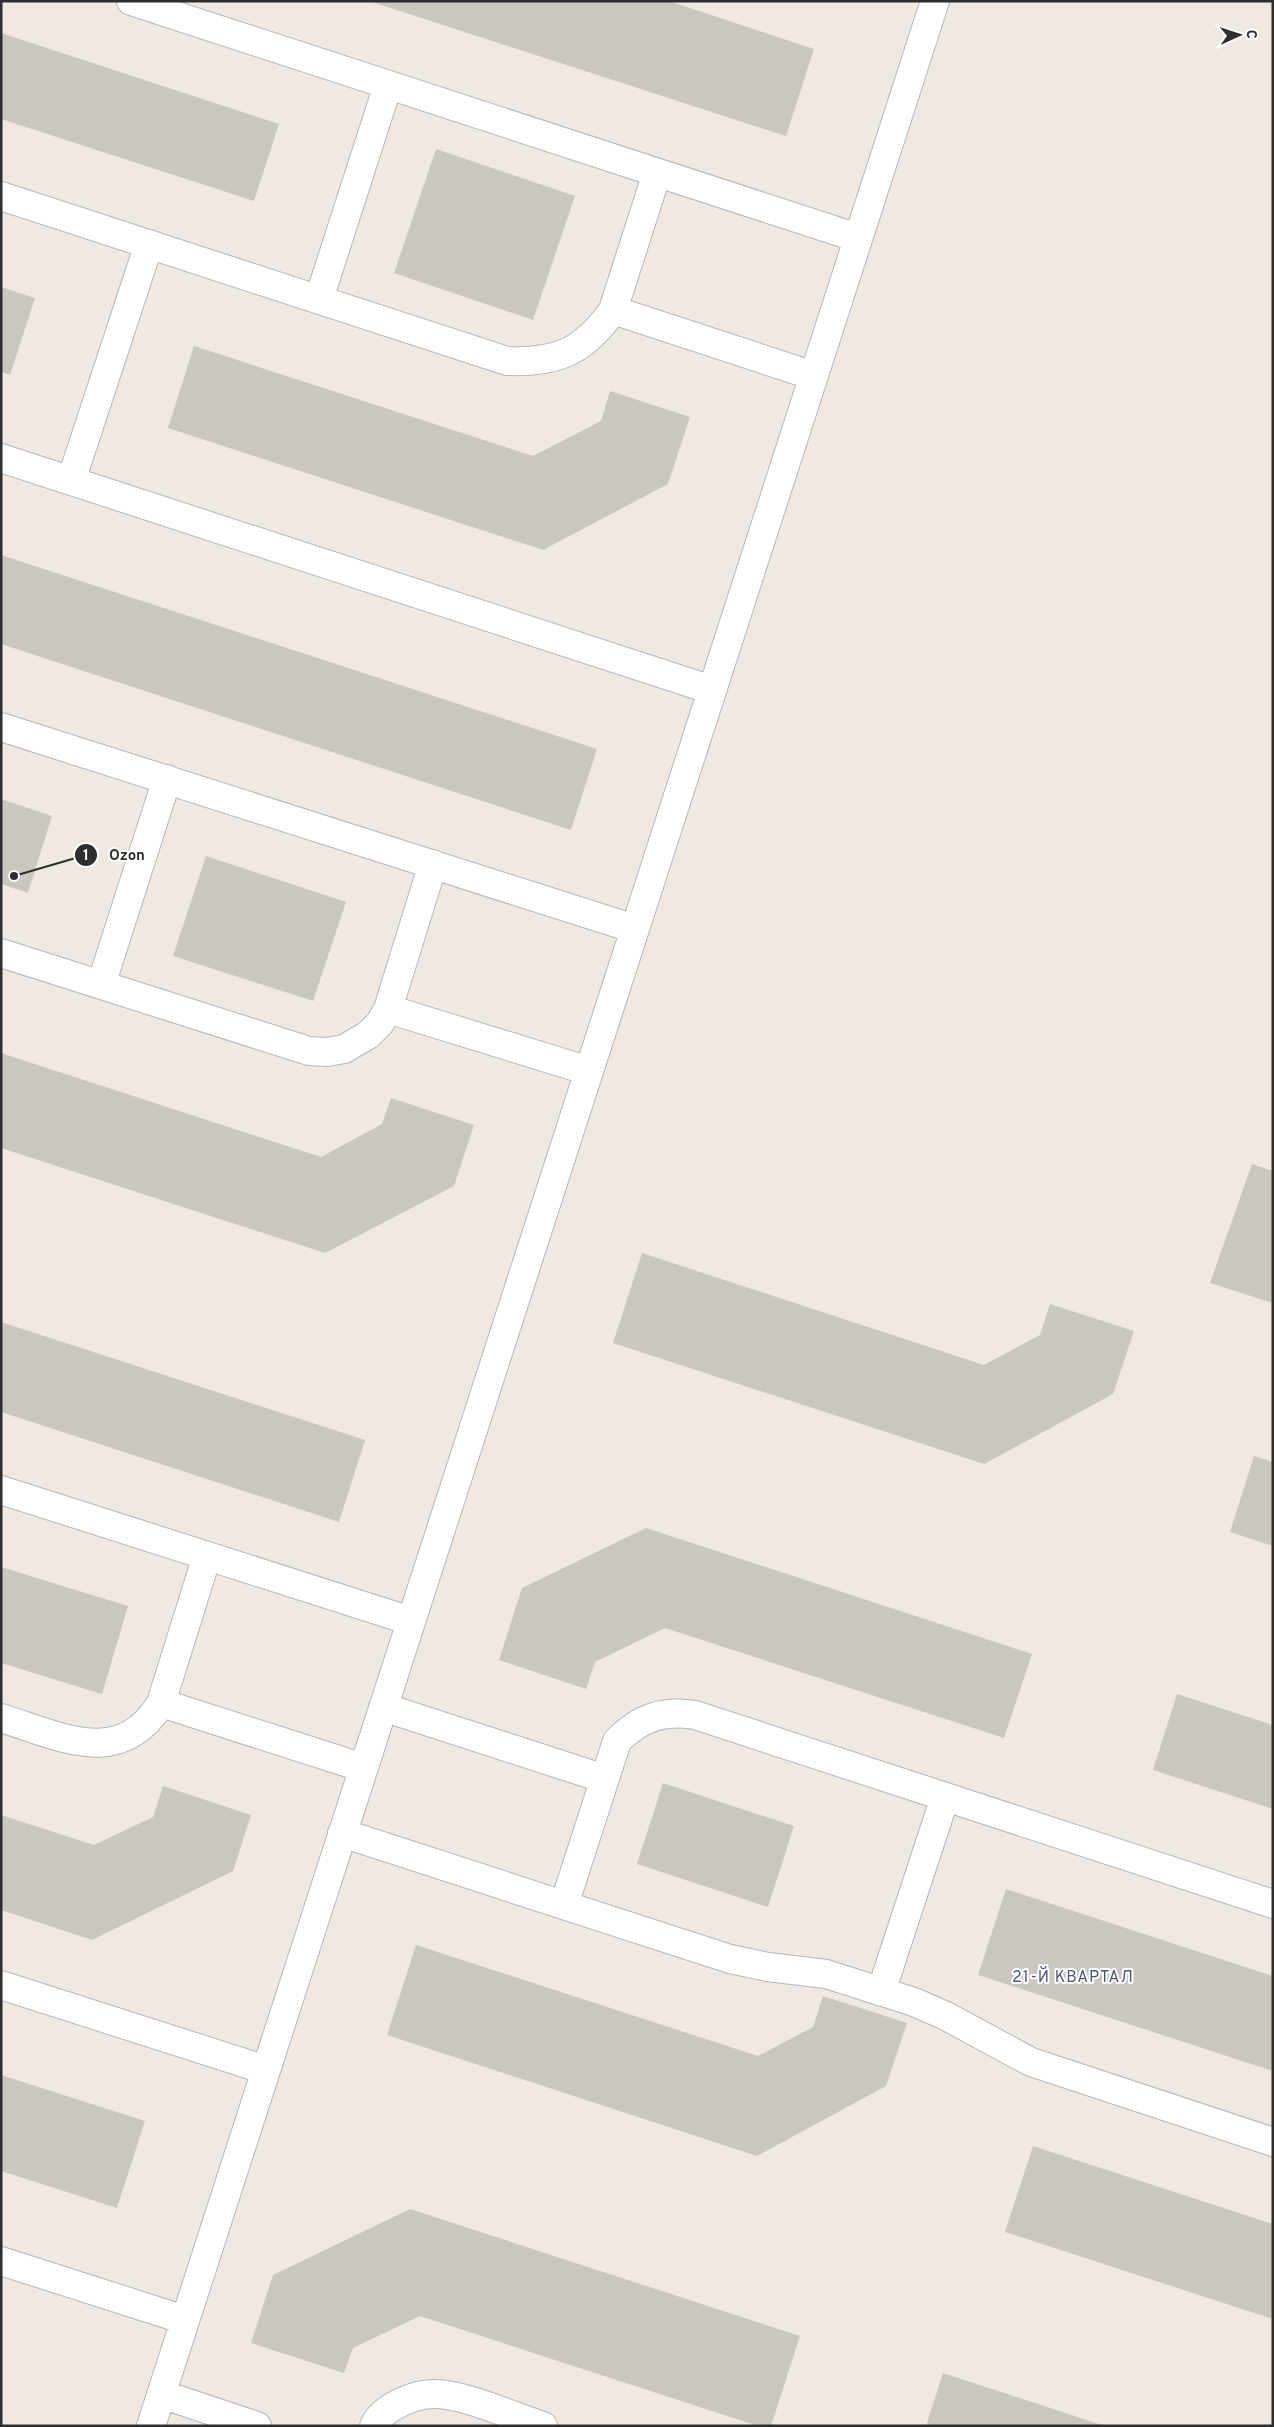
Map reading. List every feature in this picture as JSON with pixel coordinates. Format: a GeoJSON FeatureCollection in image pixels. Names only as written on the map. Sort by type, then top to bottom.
{"type":"FeatureCollection","features":[{"type":"Feature","properties":{"kind":"street"},"geometry":{"type":"LineString","coordinates":[[131,1],[858,238]]}},
{"type":"Feature","properties":{"kind":"street"},"geometry":{"type":"LineString","coordinates":[[150,2426],[935,1]]}},
{"type":"Feature","properties":{"kind":"street"},"geometry":{"type":"LineString","coordinates":[[319,299],[388,85]]}},
{"type":"Feature","properties":{"kind":"street"},"geometry":{"type":"LineString","coordinates":[[1,196],[506,361],[534,362],[571,351],[588,340],[600,329],[612,310],[657,173]]}},
{"type":"Feature","properties":{"kind":"street"},"geometry":{"type":"LineString","coordinates":[[71,480],[149,244]]}},
{"type":"Feature","properties":{"kind":"street"},"geometry":{"type":"LineString","coordinates":[[612,310],[814,376]]}},
{"type":"Feature","properties":{"kind":"street"},"geometry":{"type":"LineString","coordinates":[[1,458],[712,690]]}},
{"type":"Feature","properties":{"kind":"street"},"geometry":{"type":"LineString","coordinates":[[1,727],[635,929]]}},
{"type":"Feature","properties":{"kind":"street"},"geometry":{"type":"LineString","coordinates":[[102,985],[167,779]]}},
{"type":"Feature","properties":{"kind":"street"},"geometry":{"type":"LineString","coordinates":[[1,953],[310,1051],[327,1052],[356,1043],[368,1035],[388,1009],[433,864]]}},
{"type":"Feature","properties":{"kind":"street"},"geometry":{"type":"LineString","coordinates":[[388,1009],[589,1071]]}},
{"type":"Feature","properties":{"kind":"street"},"geometry":{"type":"LineString","coordinates":[[1,1490],[411,1621]]}},
{"type":"Feature","properties":{"kind":"street"},"geometry":{"type":"LineString","coordinates":[[1,1718],[80,1743],[100,1745],[120,1741],[140,1729],[153,1717],[161,1703],[208,1556]]}},
{"type":"Feature","properties":{"kind":"street"},"geometry":{"type":"LineString","coordinates":[[161,1703],[364,1768]]}},
{"type":"Feature","properties":{"kind":"street"},"geometry":{"type":"LineString","coordinates":[[383,1707],[604,1779]]}},
{"type":"Feature","properties":{"kind":"street"},"geometry":{"type":"LineString","coordinates":[[564,1905],[617,1741],[629,1728],[645,1719],[661,1713],[678,1712],[695,1715],[1273,1904]]}},
{"type":"Feature","properties":{"kind":"street"},"geometry":{"type":"LineString","coordinates":[[882,1992],[945,1797]]}},
{"type":"Feature","properties":{"kind":"street"},"geometry":{"type":"LineString","coordinates":[[342,1833],[750,1964],[826,1974],[882,1992],[946,2016],[1031,2062],[1273,2142]]}},
{"type":"Feature","properties":{"kind":"street"},"geometry":{"type":"LineString","coordinates":[[1,1985],[266,2070]]}},
{"type":"Feature","properties":{"kind":"street"},"geometry":{"type":"LineString","coordinates":[[1,2261],[185,2320]]}},
{"type":"Feature","properties":{"kind":"street"},"geometry":{"type":"LineString","coordinates":[[161,2394],[257,2426]]}},
{"type":"Feature","properties":{"kind":"street"},"geometry":{"type":"LineString","coordinates":[[374,2426],[388,2410],[404,2400],[420,2395],[437,2394],[454,2397],[543,2426]]}},
{"type":"Feature","properties":{"kind":"building"},"geometry":{"type":"Polygon","coordinates":[[[669,1],[814,49],[786,136],[372,2],[669,1]]]}},
{"type":"Feature","properties":{"kind":"building"},"geometry":{"type":"Polygon","coordinates":[[[1,33],[279,124],[254,201],[1,119],[1,33]]]}},
{"type":"Feature","properties":{"kind":"building"},"geometry":{"type":"Polygon","coordinates":[[[436,149],[575,196],[533,320],[394,273],[436,149]]]}},
{"type":"Feature","properties":{"kind":"building"},"geometry":{"type":"Polygon","coordinates":[[[1,287],[35,298],[10,375],[1,372],[1,287]]]}},
{"type":"Feature","properties":{"kind":"building"},"geometry":{"type":"Polygon","coordinates":[[[194,346],[533,456],[601,421],[610,391],[690,417],[668,484],[543,550],[168,428],[194,346]]]}},
{"type":"Feature","properties":{"kind":"building"},"geometry":{"type":"Polygon","coordinates":[[[1,555],[597,749],[571,830],[1,644],[1,555]]]}},
{"type":"Feature","properties":{"kind":"building"},"geometry":{"type":"Polygon","coordinates":[[[1,799],[52,816],[28,893],[1,884],[1,799]]]}},
{"type":"Feature","properties":{"kind":"building"},"geometry":{"type":"Polygon","coordinates":[[[206,856],[346,902],[313,1001],[173,956],[206,856]]]}},
{"type":"Feature","properties":{"kind":"building"},"geometry":{"type":"Polygon","coordinates":[[[1,1053],[321,1157],[382,1124],[391,1098],[474,1125],[454,1186],[325,1253],[1,1148],[1,1053]]]}},
{"type":"Feature","properties":{"kind":"building"},"geometry":{"type":"Polygon","coordinates":[[[1252,1164],[1273,1171],[1273,1303],[1210,1283],[1252,1164]]]}},
{"type":"Feature","properties":{"kind":"building"},"geometry":{"type":"Polygon","coordinates":[[[642,1253],[984,1365],[1040,1335],[1050,1304],[1134,1331],[1113,1394],[984,1464],[613,1343],[642,1253]]]}},
{"type":"Feature","properties":{"kind":"building"},"geometry":{"type":"Polygon","coordinates":[[[1,1322],[365,1440],[339,1522],[1,1412],[1,1322]]]}},
{"type":"Feature","properties":{"kind":"building"},"geometry":{"type":"Polygon","coordinates":[[[1254,1456],[1273,1462],[1273,1546],[1230,1532],[1254,1456]]]}},
{"type":"Feature","properties":{"kind":"building"},"geometry":{"type":"Polygon","coordinates":[[[646,1528],[1032,1654],[1004,1738],[665,1628],[595,1662],[586,1689],[499,1660],[522,1588],[646,1528]]]}},
{"type":"Feature","properties":{"kind":"building"},"geometry":{"type":"Polygon","coordinates":[[[1,1567],[128,1606],[102,1694],[1,1663],[1,1567]]]}},
{"type":"Feature","properties":{"kind":"building"},"geometry":{"type":"Polygon","coordinates":[[[1177,1694],[1273,1725],[1273,1809],[1153,1770],[1177,1694]]]}},
{"type":"Feature","properties":{"kind":"building"},"geometry":{"type":"Polygon","coordinates":[[[663,1783],[794,1826],[768,1907],[637,1864],[663,1783]]]}},
{"type":"Feature","properties":{"kind":"building"},"geometry":{"type":"Polygon","coordinates":[[[163,1786],[251,1815],[233,1871],[92,1940],[1,1910],[1,1815],[94,1845],[153,1817],[163,1786]]]}},
{"type":"Feature","properties":{"kind":"building"},"geometry":{"type":"Polygon","coordinates":[[[1006,1889],[1273,1976],[1273,2071],[978,1975],[1006,1889]]]}},
{"type":"Feature","properties":{"kind":"building"},"geometry":{"type":"Polygon","coordinates":[[[416,1945],[758,2056],[813,2027],[823,1996],[907,2023],[886,2086],[757,2156],[387,2035],[416,1945]]]}},
{"type":"Feature","properties":{"kind":"building"},"geometry":{"type":"Polygon","coordinates":[[[1,2075],[145,2121],[117,2208],[1,2171],[1,2075]]]}},
{"type":"Feature","properties":{"kind":"building"},"geometry":{"type":"Polygon","coordinates":[[[1033,2146],[1273,2224],[1273,2319],[1005,2232],[1033,2146]]]}},
{"type":"Feature","properties":{"kind":"building"},"geometry":{"type":"Polygon","coordinates":[[[410,2209],[800,2336],[771,2426],[758,2426],[420,2316],[353,2348],[344,2373],[251,2343],[273,2275],[410,2209]]]}},
{"type":"Feature","properties":{"kind":"building"},"geometry":{"type":"Polygon","coordinates":[[[943,2373],[1102,2425],[1102,2426],[926,2426],[943,2373]]]}},
{"type":"Feature","properties":{"kind":"place","name":"Ozon"},"geometry":{"type":"Point","coordinates":[14,876]}},
{"type":"Feature","properties":{"kind":"district","name":"21-Й КВАРТАЛ"},"geometry":{"type":"Point","coordinates":[1073,1976]}}]}
